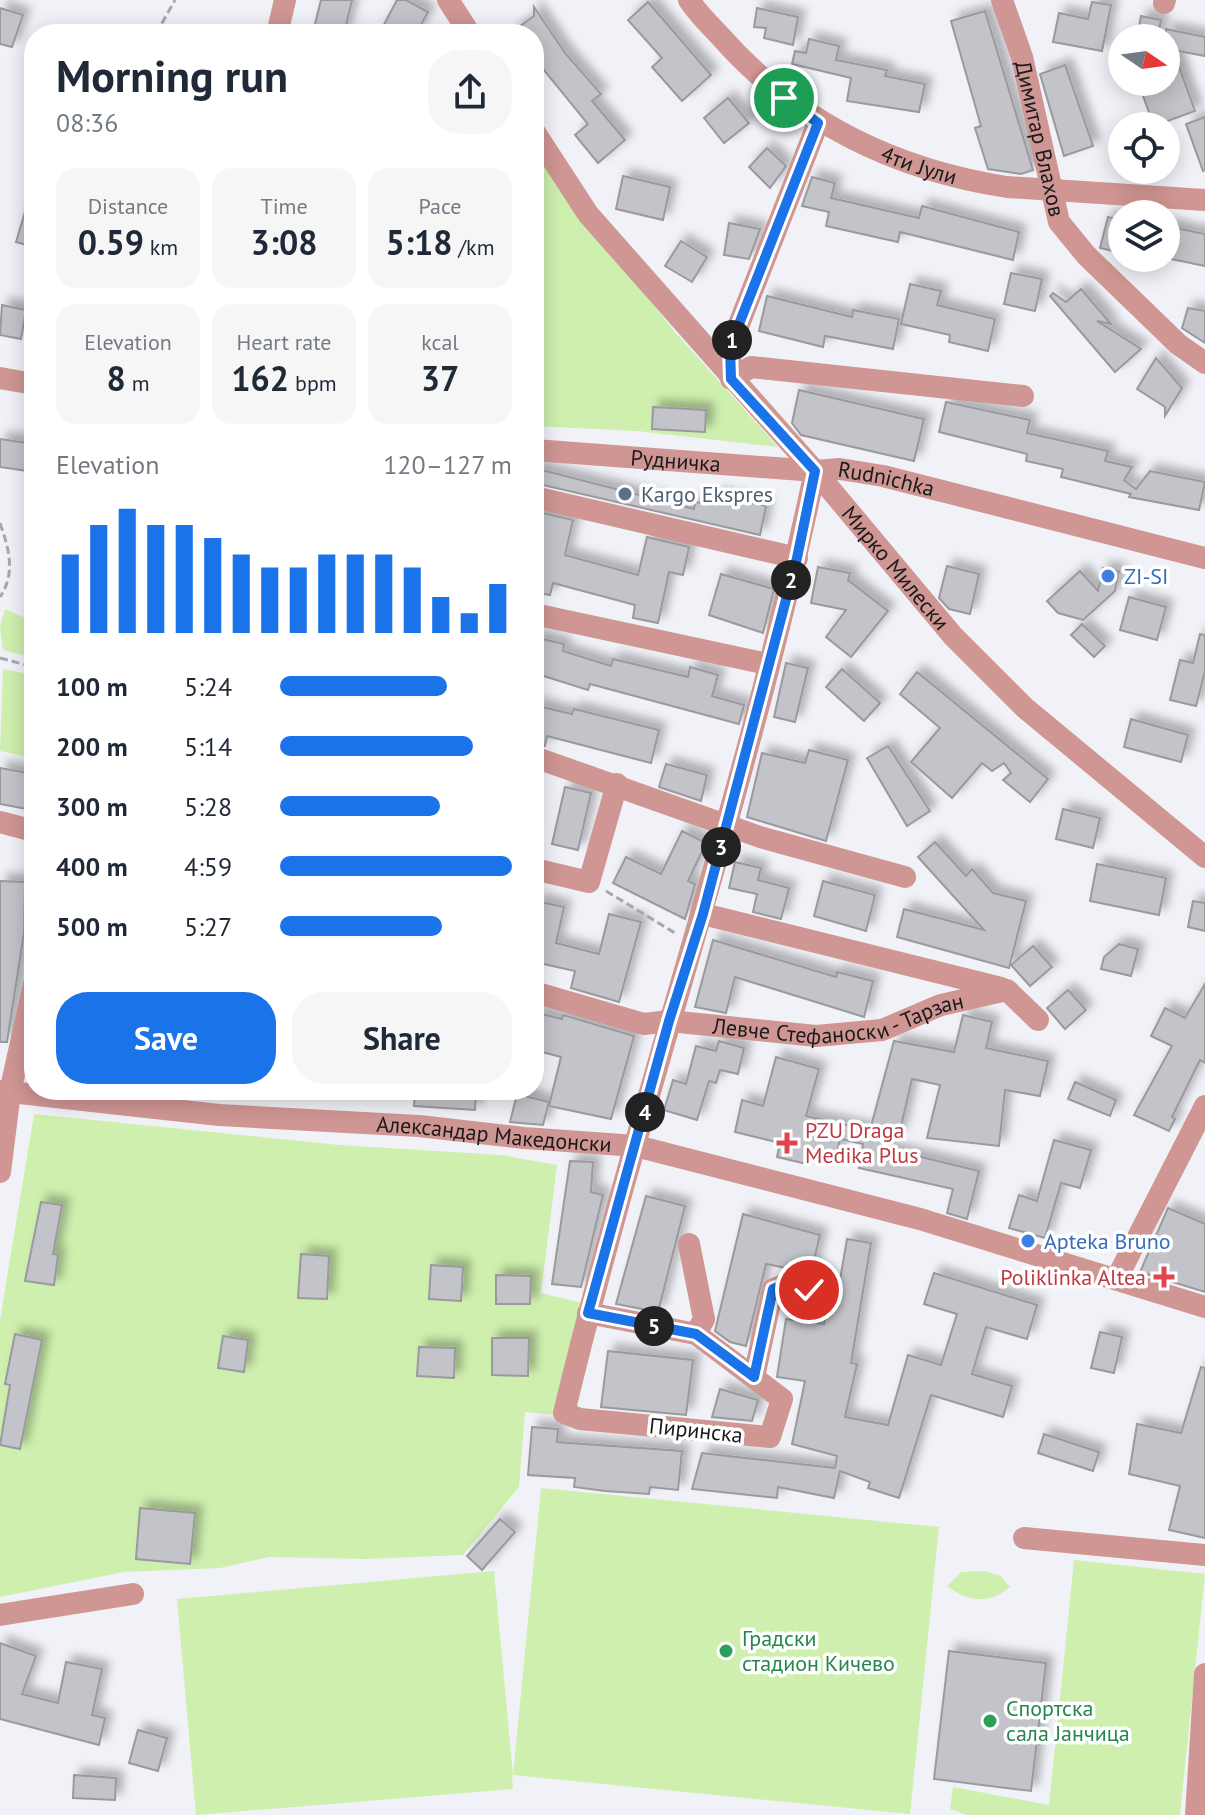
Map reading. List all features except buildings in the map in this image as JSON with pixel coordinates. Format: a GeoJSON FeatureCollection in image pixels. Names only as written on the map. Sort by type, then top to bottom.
{"type":"FeatureCollection","features":[{"type":"Feature","properties":{"kind":"street"},"geometry":{"type":"LineString","coordinates":[[279,24],[285,0]]}},
{"type":"Feature","properties":{"kind":"street"},"geometry":{"type":"LineString","coordinates":[[448,0],[464,24]]}},
{"type":"Feature","properties":{"kind":"street","name":"4ти Јули"},"geometry":{"type":"LineString","coordinates":[[689,0],[735,53],[784,98],[818,123],[900,160],[975,182],[1205,200]]}},
{"type":"Feature","properties":{"kind":"street","name":"Димитар Влахов"},"geometry":{"type":"LineString","coordinates":[[1002,0],[1022,57],[1059,222],[1086,255],[1178,344],[1205,363]]}},
{"type":"Feature","properties":{"kind":"street"},"geometry":{"type":"LineString","coordinates":[[818,123],[730,347],[731,379],[751,367],[1023,396]]}},
{"type":"Feature","properties":{"kind":"street","name":"Мирко Милески"},"geometry":{"type":"LineString","coordinates":[[544,146],[588,214],[815,471],[953,636],[1025,708],[1205,857]]}},
{"type":"Feature","properties":{"kind":"street"},"geometry":{"type":"LineString","coordinates":[[0,378],[24,382]]}},
{"type":"Feature","properties":{"kind":"street","name":"Рудничка"},"geometry":{"type":"LineString","coordinates":[[544,451],[815,471]]}},
{"type":"Feature","properties":{"kind":"street","name":"Rudnichka"},"geometry":{"type":"LineString","coordinates":[[815,471],[840,469],[883,476],[1205,558]]}},
{"type":"Feature","properties":{"kind":"street","name":"Пиринска"},"geometry":{"type":"LineString","coordinates":[[588,1313],[696,1334],[782,1399],[770,1437],[580,1419],[564,1413],[588,1313],[669,1021],[703,914],[797,558],[815,471]]}},
{"type":"Feature","properties":{"kind":"street","name":"Rudnichka"},"geometry":{"type":"LineString","coordinates":[[815,471],[1205,573]]}},
{"type":"Feature","properties":{"kind":"street"},"geometry":{"type":"LineString","coordinates":[[544,499],[797,558]]}},
{"type":"Feature","properties":{"kind":"street"},"geometry":{"type":"LineString","coordinates":[[544,616],[768,664]]}},
{"type":"Feature","properties":{"kind":"street"},"geometry":{"type":"LineString","coordinates":[[544,760],[726,825],[905,877]]}},
{"type":"Feature","properties":{"kind":"street"},"geometry":{"type":"LineString","coordinates":[[544,871],[589,882],[617,784]]}},
{"type":"Feature","properties":{"kind":"street"},"geometry":{"type":"LineString","coordinates":[[0,822],[24,828]]}},
{"type":"Feature","properties":{"kind":"street"},"geometry":{"type":"LineString","coordinates":[[703,914],[1007,990],[1038,1020]]}},
{"type":"Feature","properties":{"kind":"street","name":"Левче Стефаноски - Тарзан"},"geometry":{"type":"LineString","coordinates":[[544,995],[644,1024],[669,1021],[830,1035],[882,1030],[941,1005],[1007,990]]}},
{"type":"Feature","properties":{"kind":"street"},"geometry":{"type":"LineString","coordinates":[[0,1172],[5,1092],[24,1021]]}},
{"type":"Feature","properties":{"kind":"street","name":"Александар Македонски"},"geometry":{"type":"LineString","coordinates":[[79,1100],[219,1115],[419,1126],[636,1146],[920,1219],[1205,1307]]}},
{"type":"Feature","properties":{"kind":"street"},"geometry":{"type":"LineString","coordinates":[[1117,1278],[1205,1106]]}},
{"type":"Feature","properties":{"kind":"street"},"geometry":{"type":"LineString","coordinates":[[689,1244],[704,1319],[696,1334]]}},
{"type":"Feature","properties":{"kind":"street"},"geometry":{"type":"LineString","coordinates":[[754,1377],[773,1289],[787,1284],[809,1290]]}},
{"type":"Feature","properties":{"kind":"street"},"geometry":{"type":"LineString","coordinates":[[1024,1538],[1205,1555]]}},
{"type":"Feature","properties":{"kind":"street"},"geometry":{"type":"LineString","coordinates":[[0,1615],[133,1594]]}},
{"type":"Feature","properties":{"kind":"street"},"geometry":{"type":"LineString","coordinates":[[1196,1815],[1205,1674]]}},
{"type":"Feature","properties":{"kind":"path"},"geometry":{"type":"LineString","coordinates":[[162,24],[175,0]]}},
{"type":"Feature","properties":{"kind":"path"},"geometry":{"type":"LineString","coordinates":[[0,523],[11,557],[9,583],[0,597]]}},
{"type":"Feature","properties":{"kind":"path"},"geometry":{"type":"LineString","coordinates":[[0,658],[24,664]]}},
{"type":"Feature","properties":{"kind":"path"},"geometry":{"type":"LineString","coordinates":[[589,882],[691,944]]}},
{"type":"Feature","properties":{"kind":"green space"},"geometry":{"type":"Polygon","coordinates":[[[544,166],[674,331],[778,447],[637,431],[544,426],[544,166]]]}},
{"type":"Feature","properties":{"kind":"green space"},"geometry":{"type":"Polygon","coordinates":[[[5,609],[24,618],[24,655],[3,650],[0,626],[5,609]]]}},
{"type":"Feature","properties":{"kind":"green space"},"geometry":{"type":"Polygon","coordinates":[[[3,669],[24,673],[24,756],[0,751],[3,669]]]}},
{"type":"Feature","properties":{"kind":"green space"},"geometry":{"type":"Polygon","coordinates":[[[34,1114],[339,1145],[501,1155],[557,1165],[541,1293],[582,1303],[556,1415],[525,1412],[519,1487],[463,1555],[366,1559],[269,1557],[220,1568],[124,1572],[0,1597],[0,1320],[34,1114]]]}},
{"type":"Feature","properties":{"kind":"green space","name":"Градски стадион Кичево"},"geometry":{"type":"Polygon","coordinates":[[[541,1488],[939,1527],[910,1814],[512,1775],[513,1789],[196,1815],[177,1599],[494,1571],[513,1775],[541,1488]]]}},
{"type":"Feature","properties":{"kind":"green space"},"geometry":{"type":"Polygon","coordinates":[[[1074,1560],[1205,1574],[1180,1815],[967,1815],[950,1809],[953,1787],[1049,1805],[1074,1560]]]}},
{"type":"Feature","properties":{"kind":"green space"},"geometry":{"type":"Polygon","coordinates":[[[984,1571],[1001,1576],[1010,1587],[994,1597],[978,1599],[947,1586],[961,1572],[984,1571]]]}},
{"type":"Feature","properties":{"kind":"place","name":"Kargo Ekspres"},"geometry":{"type":"Point","coordinates":[625,494]}},
{"type":"Feature","properties":{"kind":"place","name":"ZI-SI"},"geometry":{"type":"Point","coordinates":[1108,576]}},
{"type":"Feature","properties":{"kind":"place","name":"PZU Draga Medika Plus"},"geometry":{"type":"Point","coordinates":[787,1143]}},
{"type":"Feature","properties":{"kind":"place","name":"Apteka Bruno"},"geometry":{"type":"Point","coordinates":[1028,1241]}},
{"type":"Feature","properties":{"kind":"place","name":"Poliklinka Altea"},"geometry":{"type":"Point","coordinates":[1164,1277]}},
{"type":"Feature","properties":{"kind":"place","name":"Градски стадион Кичево"},"geometry":{"type":"Point","coordinates":[726,1651]}},
{"type":"Feature","properties":{"kind":"place","name":"Спортска сала Јанчица"},"geometry":{"type":"Point","coordinates":[990,1721]}},
{"type":"Feature","properties":{"kind":"route"},"geometry":{"type":"LineString","coordinates":[[784,98],[818,123],[730,347],[731,379],[815,471],[797,558],[703,914],[691,944],[588,1313],[696,1334],[754,1377],[773,1289],[787,1284],[809,1290]]}}]}
